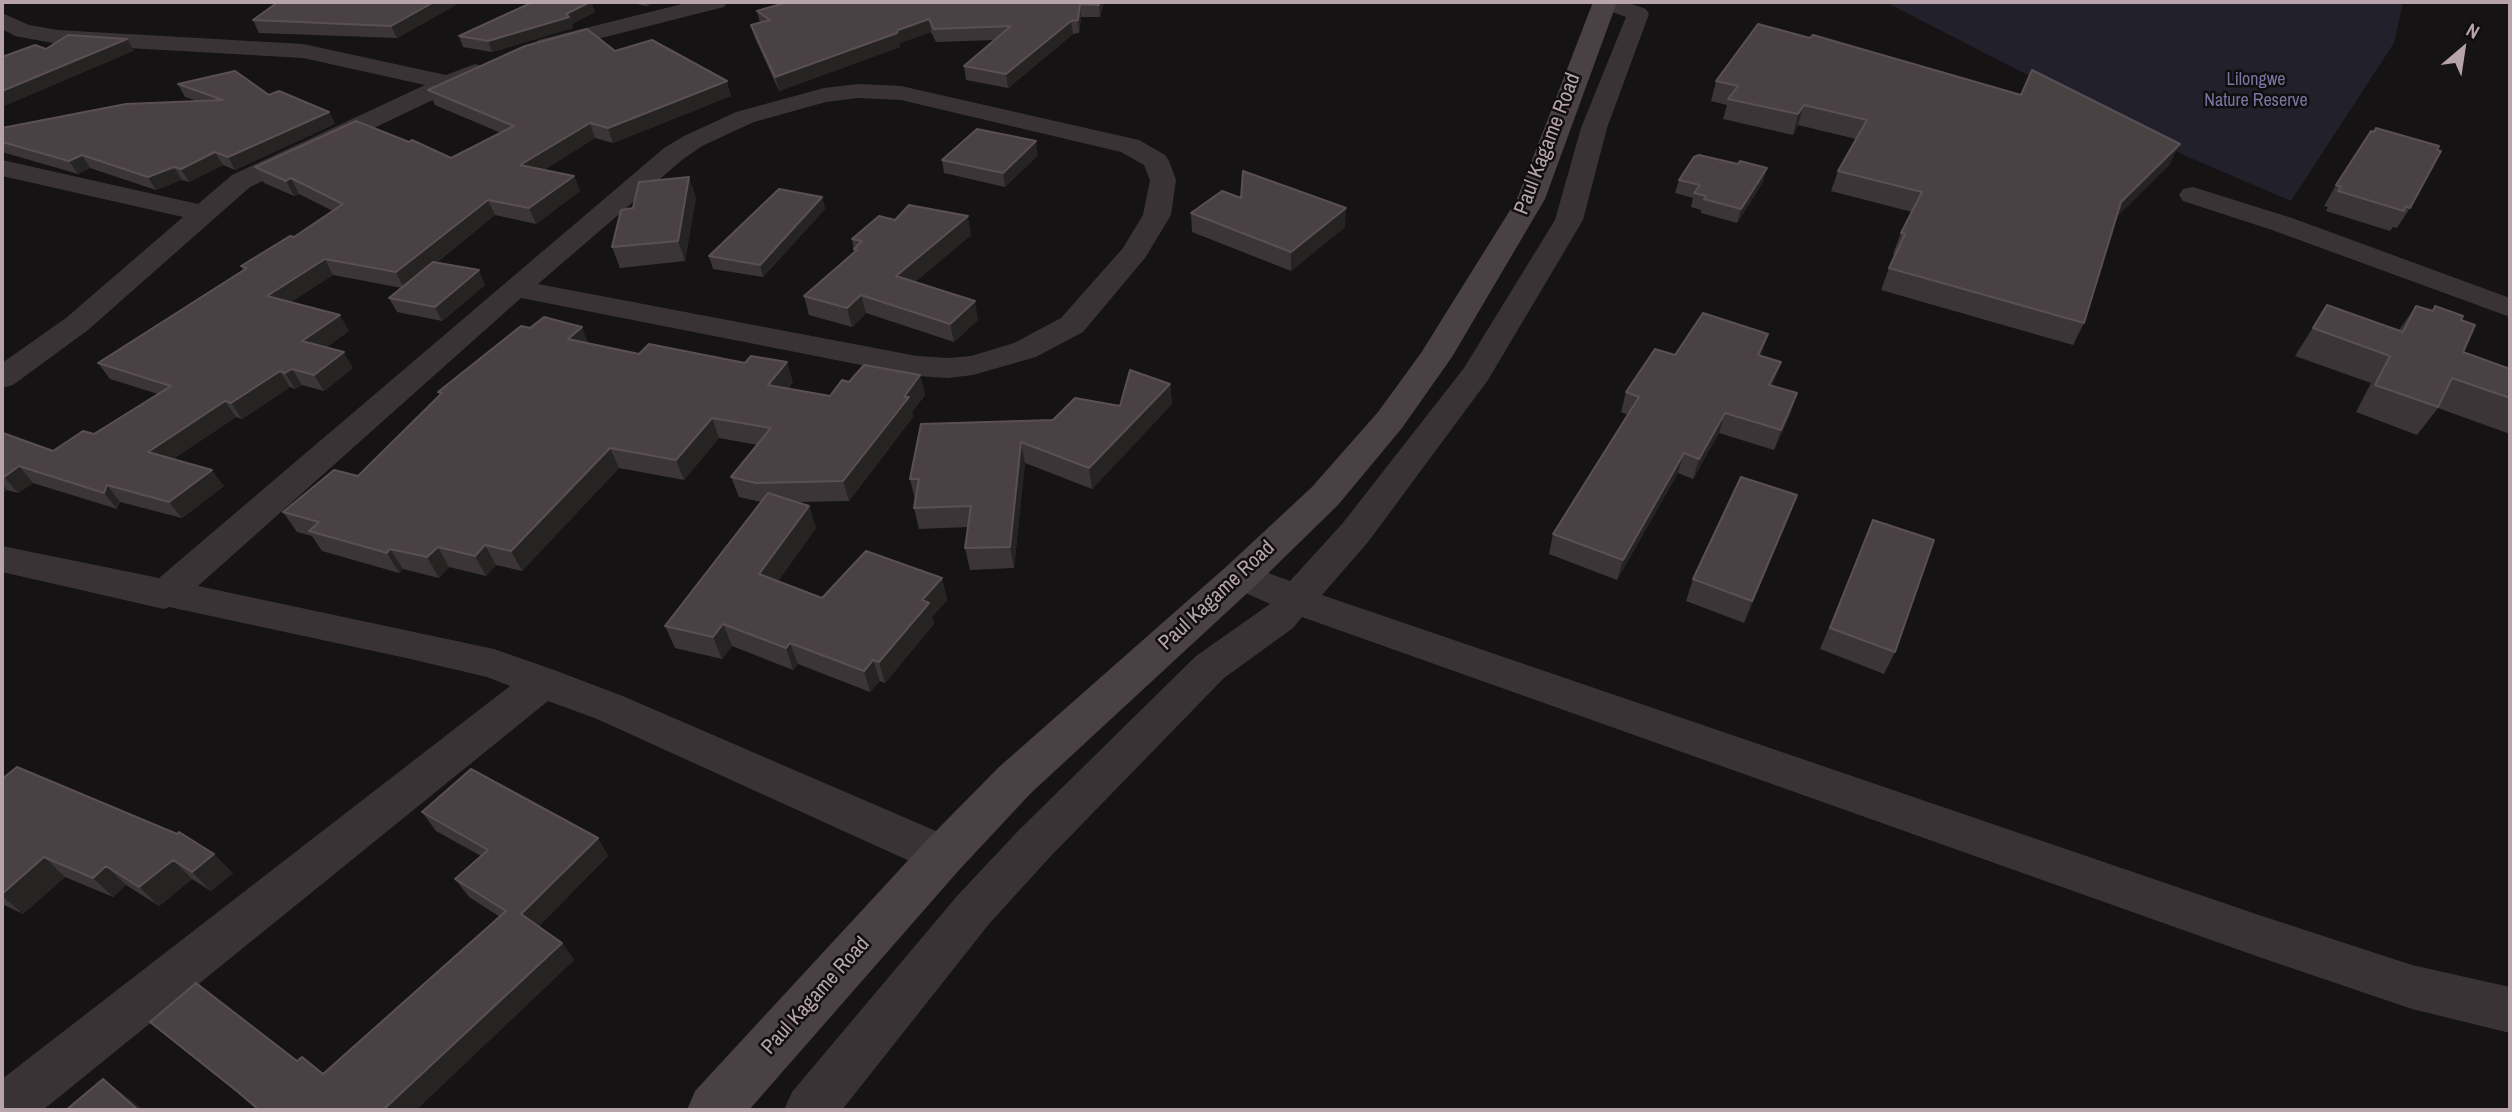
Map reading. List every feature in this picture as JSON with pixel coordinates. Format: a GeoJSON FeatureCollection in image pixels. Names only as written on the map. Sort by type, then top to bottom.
{"type":"FeatureCollection","features":[{"type":"Feature","properties":{"kind":"street"},"geometry":{"type":"LineString","coordinates":[[2,8],[7,2]]}},
{"type":"Feature","properties":{"kind":"street"},"geometry":{"type":"LineString","coordinates":[[2,379],[77,324],[241,181],[447,83],[513,56],[716,2]]}},
{"type":"Feature","properties":{"kind":"street"},"geometry":{"type":"LineString","coordinates":[[810,1110],[973,911],[1034,844],[1210,667],[1257,636],[1296,600],[1355,533],[1477,373],[1569,220],[1607,90],[1638,14],[1606,2]]}},
{"type":"Feature","properties":{"kind":"street","name":"Paul Kagame Road"},"geometry":{"type":"LineString","coordinates":[[714,1110],[943,855],[1015,780],[1241,576],[1325,496],[1390,419],[1435,357],[1531,199],[1581,60],[1606,2]]}},
{"type":"Feature","properties":{"kind":"street"},"geometry":{"type":"LineString","coordinates":[[2,20],[23,31],[58,37],[303,51],[447,83]]}},
{"type":"Feature","properties":{"kind":"street"},"geometry":{"type":"LineString","coordinates":[[164,595],[515,288],[673,154],[693,141],[745,117],[824,95],[858,91],[901,93],[1130,146],[1156,161],[1163,180],[1157,215],[1135,252],[1072,325],[1025,350],[973,365],[948,368],[917,366],[515,288]]}},
{"type":"Feature","properties":{"kind":"street"},"geometry":{"type":"LineString","coordinates":[[2,168],[202,213]]}},
{"type":"Feature","properties":{"kind":"street"},"geometry":{"type":"LineString","coordinates":[[2193,195],[2282,224],[2510,308]]}},
{"type":"Feature","properties":{"kind":"street"},"geometry":{"type":"LineString","coordinates":[[2,559],[164,595],[407,643],[494,664],[611,708],[943,855]]}},
{"type":"Feature","properties":{"kind":"street"},"geometry":{"type":"LineString","coordinates":[[1241,576],[1348,621],[2297,949],[2412,987],[2510,1010]]}},
{"type":"Feature","properties":{"kind":"street"},"geometry":{"type":"LineString","coordinates":[[4,1110],[543,682]]}},
{"type":"Feature","properties":{"kind":"green space","name":"Lilongwe Nature Reserve"},"geometry":{"type":"Polygon","coordinates":[[[1885,2],[2403,2],[2394,43],[2291,201],[2186,156],[1885,2]]]}},
{"type":"Feature","properties":{"kind":"building"},"geometry":{"type":"Polygon","coordinates":[[[278,2],[434,2],[391,26],[253,20],[278,2]]]}},
{"type":"Feature","properties":{"kind":"building"},"geometry":{"type":"Polygon","coordinates":[[[533,2],[590,2],[566,14],[569,17],[488,41],[459,36],[533,2]]]}},
{"type":"Feature","properties":{"kind":"building"},"geometry":{"type":"Polygon","coordinates":[[[788,2],[1100,2],[1099,5],[1080,4],[1078,20],[1071,21],[1006,74],[964,66],[1011,26],[934,29],[929,19],[775,77],[751,25],[770,20],[757,11],[788,2]]]}},
{"type":"Feature","properties":{"kind":"building"},"geometry":{"type":"Polygon","coordinates":[[[1758,24],[1810,38],[1813,35],[2021,95],[2032,70],[2180,144],[2121,202],[2084,323],[1889,268],[1905,234],[1901,233],[1922,192],[1838,171],[1867,120],[1804,105],[1798,114],[1728,99],[1738,86],[1716,81],[1758,24]]]}},
{"type":"Feature","properties":{"kind":"building"},"geometry":{"type":"Polygon","coordinates":[[[587,29],[615,51],[652,40],[727,81],[608,128],[590,123],[520,165],[574,176],[529,208],[488,200],[396,272],[325,259],[267,296],[340,315],[302,341],[344,352],[314,375],[292,369],[285,373],[280,371],[231,403],[225,401],[148,452],[212,470],[169,502],[107,485],[104,493],[19,466],[2,476],[3,433],[53,451],[83,431],[94,434],[171,386],[98,363],[247,268],[241,266],[290,236],[294,237],[343,204],[291,178],[286,181],[255,167],[356,121],[409,142],[412,140],[451,158],[514,126],[428,90],[525,46],[587,29]]]}},
{"type":"Feature","properties":{"kind":"building"},"geometry":{"type":"Polygon","coordinates":[[[68,35],[127,39],[2,91],[2,57],[35,45],[46,49],[68,35]]]}},
{"type":"Feature","properties":{"kind":"building"},"geometry":{"type":"Polygon","coordinates":[[[235,71],[269,95],[279,91],[329,112],[228,157],[215,152],[181,169],[174,167],[148,177],[82,155],[69,161],[2,142],[2,128],[126,104],[223,100],[178,84],[235,71]]]}},
{"type":"Feature","properties":{"kind":"building"},"geometry":{"type":"Polygon","coordinates":[[[2376,128],[2439,146],[2437,150],[2441,151],[2410,208],[2406,206],[2404,211],[2338,191],[2341,187],[2336,185],[2371,131],[2374,132],[2376,128]]]}},
{"type":"Feature","properties":{"kind":"building"},"geometry":{"type":"Polygon","coordinates":[[[977,129],[1036,141],[1003,173],[942,160],[977,129]]]}},
{"type":"Feature","properties":{"kind":"building"},"geometry":{"type":"Polygon","coordinates":[[[1699,155],[1767,168],[1741,209],[1704,199],[1706,196],[1694,193],[1700,185],[1679,180],[1694,157],[1699,155]]]}},
{"type":"Feature","properties":{"kind":"building"},"geometry":{"type":"Polygon","coordinates":[[[1243,171],[1346,208],[1291,252],[1191,213],[1222,191],[1241,198],[1243,171]]]}},
{"type":"Feature","properties":{"kind":"building"},"geometry":{"type":"Polygon","coordinates":[[[689,177],[678,241],[612,247],[621,210],[633,208],[639,182],[689,177]]]}},
{"type":"Feature","properties":{"kind":"building"},"geometry":{"type":"Polygon","coordinates":[[[779,189],[822,197],[760,265],[709,256],[779,189]]]}},
{"type":"Feature","properties":{"kind":"building"},"geometry":{"type":"Polygon","coordinates":[[[909,205],[968,216],[896,276],[975,301],[950,324],[861,295],[847,308],[804,296],[857,250],[854,249],[862,241],[852,239],[879,216],[895,220],[909,205]]]}},
{"type":"Feature","properties":{"kind":"building"},"geometry":{"type":"Polygon","coordinates":[[[433,262],[479,270],[435,307],[389,298],[433,262]]]}},
{"type":"Feature","properties":{"kind":"building"},"geometry":{"type":"Polygon","coordinates":[[[2327,305],[2403,332],[2416,306],[2433,311],[2435,306],[2463,316],[2461,320],[2475,325],[2463,352],[2510,369],[2510,398],[2452,378],[2438,407],[2375,385],[2390,356],[2313,328],[2327,305]]]}},
{"type":"Feature","properties":{"kind":"building"},"geometry":{"type":"Polygon","coordinates":[[[1703,313],[1768,334],[1758,355],[1781,362],[1769,385],[1797,393],[1781,430],[1725,413],[1699,459],[1684,453],[1623,560],[1553,534],[1639,397],[1626,392],[1655,349],[1675,355],[1703,313]]]}},
{"type":"Feature","properties":{"kind":"building"},"geometry":{"type":"Polygon","coordinates":[[[544,317],[582,327],[568,339],[639,354],[649,344],[745,363],[751,356],[787,362],[768,385],[830,396],[842,380],[849,382],[864,365],[920,375],[904,397],[909,397],[843,481],[756,483],[731,477],[771,428],[712,418],[676,460],[610,448],[511,551],[485,545],[475,556],[438,547],[427,557],[390,549],[387,553],[309,531],[319,522],[283,512],[334,470],[358,476],[442,393],[438,392],[521,326],[530,328],[544,317]]]}},
{"type":"Feature","properties":{"kind":"building"},"geometry":{"type":"Polygon","coordinates":[[[1130,370],[1170,384],[1089,468],[1021,442],[1010,547],[965,548],[971,506],[914,508],[919,479],[910,479],[921,424],[1053,420],[1075,398],[1120,406],[1130,370]]]}},
{"type":"Feature","properties":{"kind":"building"},"geometry":{"type":"Polygon","coordinates":[[[1741,477],[1797,495],[1752,601],[1693,579],[1741,477]]]}},
{"type":"Feature","properties":{"kind":"building"},"geometry":{"type":"Polygon","coordinates":[[[768,493],[809,506],[759,574],[822,598],[866,551],[942,578],[922,600],[929,603],[879,662],[873,660],[864,671],[790,643],[786,648],[723,624],[713,637],[665,626],[768,493]]]}},
{"type":"Feature","properties":{"kind":"building"},"geometry":{"type":"Polygon","coordinates":[[[1873,520],[1934,540],[1895,652],[1830,628],[1873,520]]]}},
{"type":"Feature","properties":{"kind":"building"},"geometry":{"type":"Polygon","coordinates":[[[17,767],[177,834],[179,832],[214,854],[192,872],[173,860],[139,887],[106,866],[93,878],[44,857],[2,894],[2,779],[17,767]]]}},
{"type":"Feature","properties":{"kind":"building"},"geometry":{"type":"Polygon","coordinates":[[[471,769],[598,838],[521,914],[562,943],[383,1110],[259,1110],[150,1022],[196,983],[297,1061],[302,1057],[323,1074],[506,911],[455,879],[488,850],[422,812],[471,769]]]}},
{"type":"Feature","properties":{"kind":"building"},"geometry":{"type":"Polygon","coordinates":[[[103,1079],[138,1110],[66,1110],[103,1079]]]}}]}
